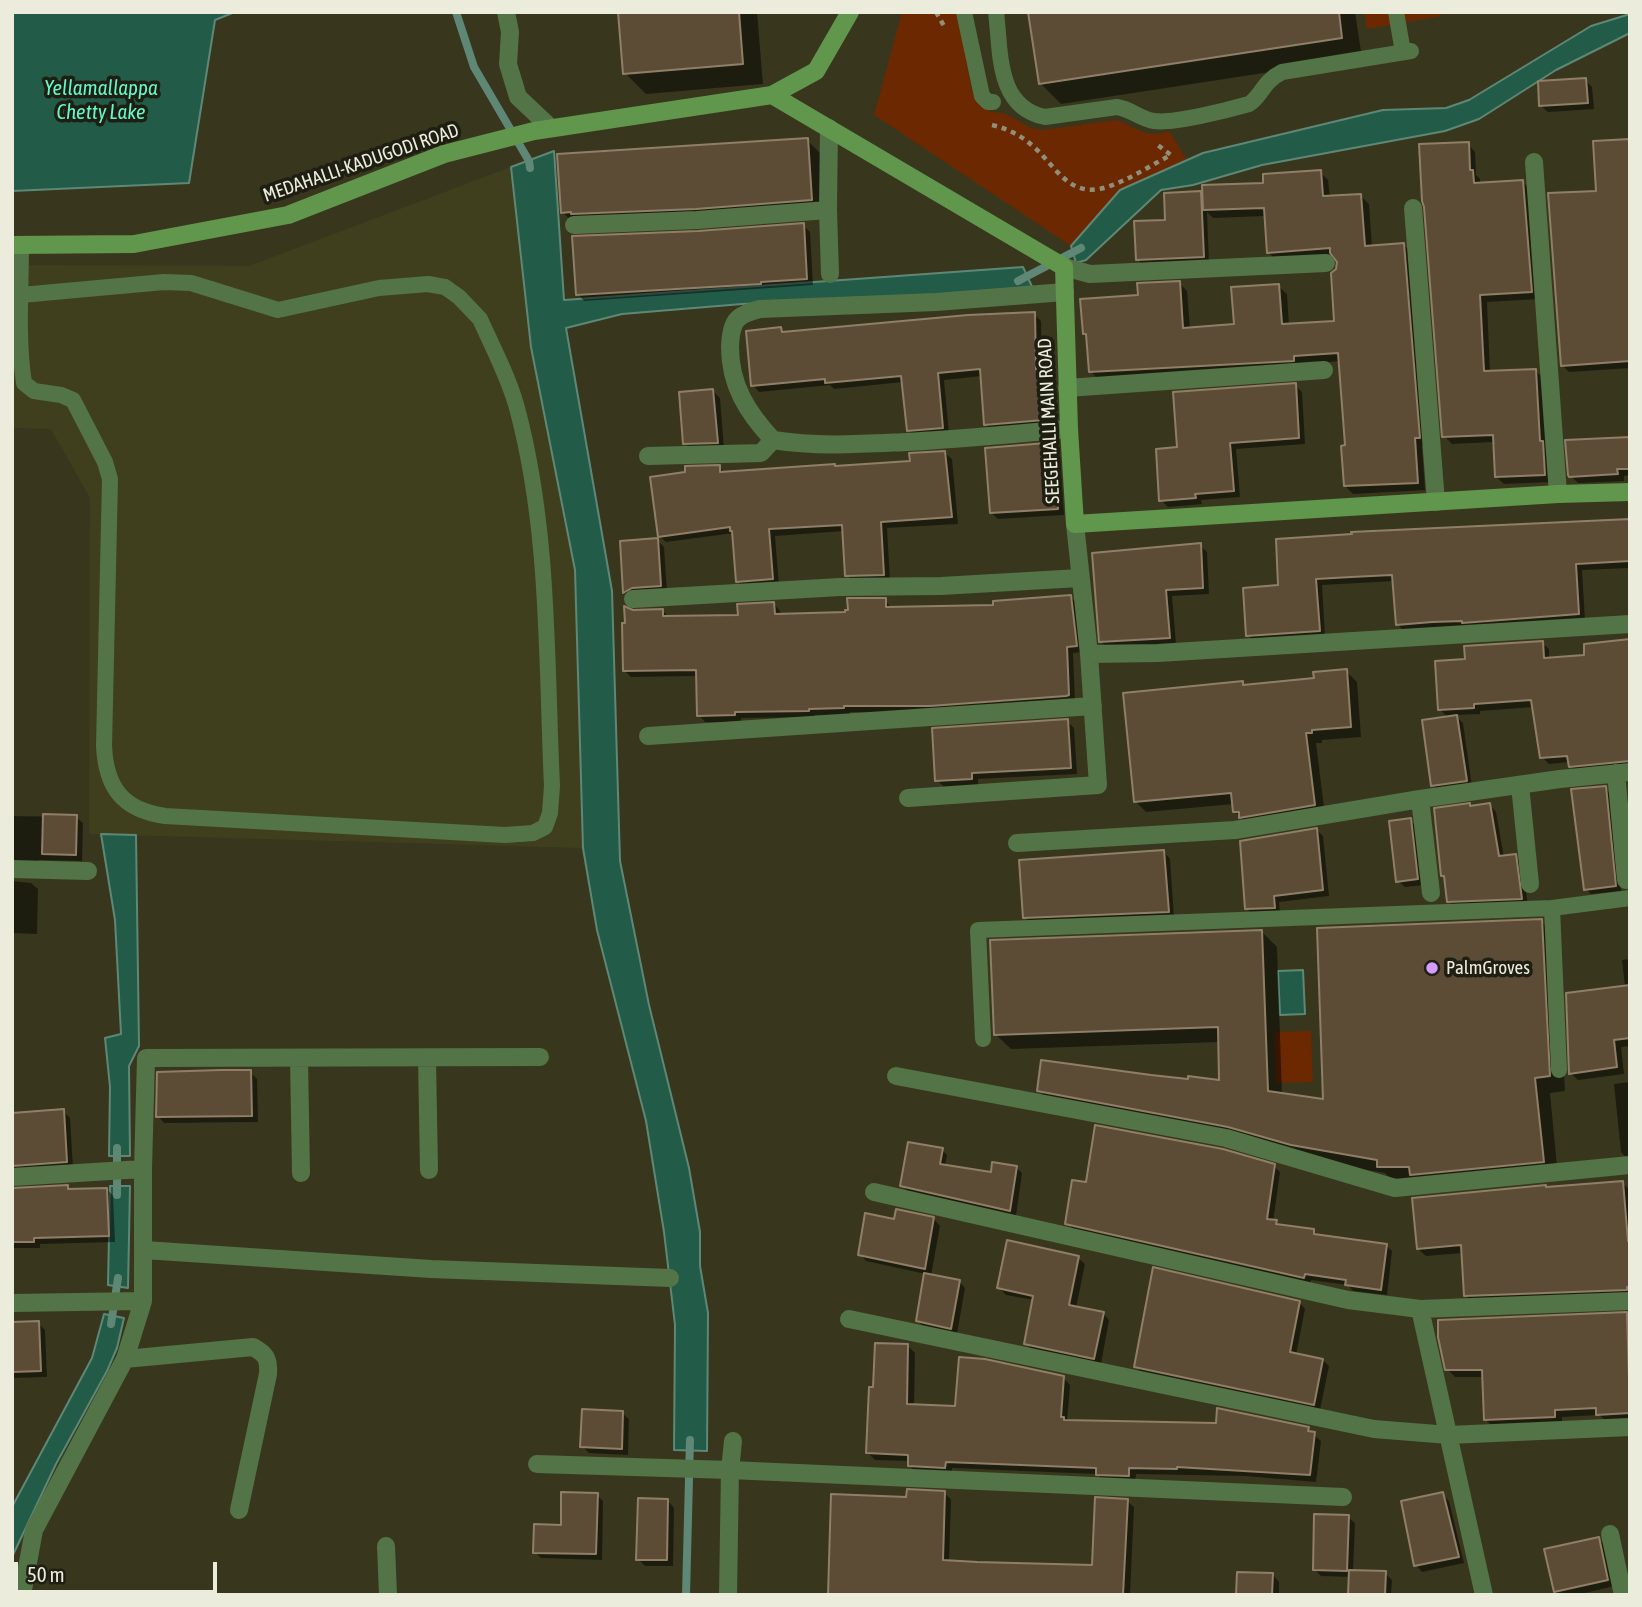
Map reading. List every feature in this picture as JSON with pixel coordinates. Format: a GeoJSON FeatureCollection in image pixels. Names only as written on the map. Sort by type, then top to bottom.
{"type":"FeatureCollection","features":[{"type":"Feature","properties":{"kind":"street"},"geometry":{"type":"LineString","coordinates":[[506,12],[510,32],[508,64],[518,96],[543,129]]}},
{"type":"Feature","properties":{"kind":"street","name":"MEDAHALLI-KADUGODI ROAD"},"geometry":{"type":"LineString","coordinates":[[16,245],[134,244],[288,215],[444,154],[543,129],[772,95],[816,71],[850,12]]}},
{"type":"Feature","properties":{"kind":"street"},"geometry":{"type":"LineString","coordinates":[[772,95],[1064,267],[1090,274],[1326,263]]}},
{"type":"Feature","properties":{"kind":"street"},"geometry":{"type":"LineString","coordinates":[[829,128],[830,274]]}},
{"type":"Feature","properties":{"kind":"street"},"geometry":{"type":"LineString","coordinates":[[1534,162],[1558,494]]}},
{"type":"Feature","properties":{"kind":"street"},"geometry":{"type":"LineString","coordinates":[[1413,208],[1436,502]]}},
{"type":"Feature","properties":{"kind":"street"},"geometry":{"type":"LineString","coordinates":[[575,225],[697,220],[828,210]]}},
{"type":"Feature","properties":{"kind":"street","name":"SEEGEHALLI MAIN ROAD"},"geometry":{"type":"LineString","coordinates":[[1064,267],[1069,429],[1076,524],[1558,494],[1630,492]]}},
{"type":"Feature","properties":{"kind":"street"},"geometry":{"type":"LineString","coordinates":[[1065,292],[924,302],[760,309],[742,313],[731,328],[730,357],[734,383],[744,405],[773,440],[804,445],[846,445],[1001,436],[1069,429]]}},
{"type":"Feature","properties":{"kind":"street"},"geometry":{"type":"LineString","coordinates":[[1068,388],[1324,370]]}},
{"type":"Feature","properties":{"kind":"street"},"geometry":{"type":"LineString","coordinates":[[648,456],[761,453],[773,440]]}},
{"type":"Feature","properties":{"kind":"street"},"geometry":{"type":"LineString","coordinates":[[908,798],[1098,785],[1076,524]]}},
{"type":"Feature","properties":{"kind":"street"},"geometry":{"type":"LineString","coordinates":[[633,599],[840,587],[941,586],[1080,578]]}},
{"type":"Feature","properties":{"kind":"street"},"geometry":{"type":"LineString","coordinates":[[1089,654],[1158,653],[1630,624]]}},
{"type":"Feature","properties":{"kind":"street"},"geometry":{"type":"LineString","coordinates":[[648,736],[1093,706]]}},
{"type":"Feature","properties":{"kind":"street"},"geometry":{"type":"LineString","coordinates":[[1017,843],[1236,830],[1420,799],[1623,772],[1626,880]]}},
{"type":"Feature","properties":{"kind":"street"},"geometry":{"type":"LineString","coordinates":[[1520,785],[1530,884]]}},
{"type":"Feature","properties":{"kind":"street"},"geometry":{"type":"LineString","coordinates":[[1420,799],[1431,893]]}},
{"type":"Feature","properties":{"kind":"street"},"geometry":{"type":"LineString","coordinates":[[12,869],[88,871]]}},
{"type":"Feature","properties":{"kind":"street"},"geometry":{"type":"LineString","coordinates":[[22,1595],[34,1530],[125,1359],[143,1301],[146,1058],[540,1057]]}},
{"type":"Feature","properties":{"kind":"street"},"geometry":{"type":"LineString","coordinates":[[299,1058],[301,1173]]}},
{"type":"Feature","properties":{"kind":"street"},"geometry":{"type":"LineString","coordinates":[[427,1058],[429,1170]]}},
{"type":"Feature","properties":{"kind":"street"},"geometry":{"type":"LineString","coordinates":[[897,1076],[1226,1138],[1395,1188],[1630,1165]]}},
{"type":"Feature","properties":{"kind":"street"},"geometry":{"type":"LineString","coordinates":[[12,1177],[143,1169]]}},
{"type":"Feature","properties":{"kind":"street"},"geometry":{"type":"LineString","coordinates":[[874,1192],[1348,1300],[1420,1310],[1630,1301]]}},
{"type":"Feature","properties":{"kind":"street"},"geometry":{"type":"LineString","coordinates":[[144,1250],[431,1269],[670,1278]]}},
{"type":"Feature","properties":{"kind":"street"},"geometry":{"type":"LineString","coordinates":[[12,1303],[143,1301]]}},
{"type":"Feature","properties":{"kind":"street"},"geometry":{"type":"LineString","coordinates":[[1420,1310],[1484,1595]]}},
{"type":"Feature","properties":{"kind":"street"},"geometry":{"type":"LineString","coordinates":[[849,1319],[1374,1429],[1449,1435],[1630,1427]]}},
{"type":"Feature","properties":{"kind":"street"},"geometry":{"type":"LineString","coordinates":[[125,1359],[253,1347],[263,1352],[269,1360],[268,1374],[239,1510]]}},
{"type":"Feature","properties":{"kind":"street"},"geometry":{"type":"LineString","coordinates":[[728,1595],[733,1441]]}},
{"type":"Feature","properties":{"kind":"street"},"geometry":{"type":"LineString","coordinates":[[537,1465],[730,1470],[1343,1497]]}},
{"type":"Feature","properties":{"kind":"street"},"geometry":{"type":"LineString","coordinates":[[1609,1534],[1623,1595]]}},
{"type":"Feature","properties":{"kind":"street"},"geometry":{"type":"LineString","coordinates":[[386,1546],[388,1595]]}},
{"type":"Feature","properties":{"kind":"lane"},"geometry":{"type":"LineString","coordinates":[[964,12],[981,92],[985,99],[993,102]]}},
{"type":"Feature","properties":{"kind":"lane"},"geometry":{"type":"LineString","coordinates":[[996,12],[1005,85],[1022,107],[1033,115],[1045,117],[1117,107],[1150,120],[1167,121],[1249,104],[1268,80],[1282,72],[1407,52],[1396,12]]}},
{"type":"Feature","properties":{"kind":"lane"},"geometry":{"type":"LineString","coordinates":[[16,245],[24,383],[34,391],[61,395],[73,400],[105,462],[110,479],[104,746],[110,782],[121,798],[149,814],[165,816],[505,835],[533,833],[545,827],[550,813],[552,786],[541,544],[533,484],[516,406],[480,319],[470,307],[445,287],[428,284],[379,288],[278,310],[191,283],[164,282],[21,295]]}},
{"type":"Feature","properties":{"kind":"lane"},"geometry":{"type":"LineString","coordinates":[[983,1039],[978,930],[1552,908],[1630,898]]}},
{"type":"Feature","properties":{"kind":"lane"},"geometry":{"type":"LineString","coordinates":[[1552,908],[1559,1070]]}},
{"type":"Feature","properties":{"kind":"shaded area"},"geometry":{"type":"Polygon","coordinates":[[[902,12],[957,12],[972,92],[976,100],[989,111],[1006,114],[1031,128],[1043,130],[1117,120],[1145,133],[1169,131],[1187,160],[1121,190],[1071,246],[874,115],[902,12]]]}},
{"type":"Feature","properties":{"kind":"shaded area"},"geometry":{"type":"Polygon","coordinates":[[[1364,12],[1440,12],[1441,16],[1367,29],[1364,12]]]}},
{"type":"Feature","properties":{"kind":"shaded area"},"geometry":{"type":"Polygon","coordinates":[[[511,167],[531,347],[575,570],[583,848],[89,834],[90,498],[51,429],[12,428],[12,265],[249,266],[511,167]]]}},
{"type":"Feature","properties":{"kind":"shaded area"},"geometry":{"type":"Polygon","coordinates":[[[1311,1031],[1313,1082],[1276,1083],[1275,1032],[1311,1031]]]}},
{"type":"Feature","properties":{"kind":"water","name":"Yellamallappa Chetty Lake"},"geometry":{"type":"Polygon","coordinates":[[[12,12],[235,12],[215,20],[189,183],[12,191],[12,12]]]}},
{"type":"Feature","properties":{"kind":"water"},"geometry":{"type":"Polygon","coordinates":[[[1630,14],[1630,33],[1556,70],[1479,119],[1445,131],[1262,165],[1193,185],[1161,190],[1086,260],[1076,263],[1071,246],[1120,190],[1203,153],[1383,110],[1446,108],[1469,100],[1591,26],[1630,14]]]}},
{"type":"Feature","properties":{"kind":"water"},"geometry":{"type":"Polygon","coordinates":[[[554,151],[564,300],[1023,267],[1034,291],[742,304],[622,314],[566,328],[612,591],[620,861],[649,1005],[689,1168],[700,1232],[700,1266],[708,1313],[707,1451],[674,1450],[675,1325],[664,1232],[646,1121],[597,930],[583,848],[575,570],[531,347],[511,167],[554,151]]]}},
{"type":"Feature","properties":{"kind":"water"},"geometry":{"type":"Polygon","coordinates":[[[101,834],[136,835],[139,1046],[129,1066],[130,1156],[109,1156],[110,1087],[105,1038],[121,1034],[115,920],[101,834]]]}},
{"type":"Feature","properties":{"kind":"water"},"geometry":{"type":"Polygon","coordinates":[[[1303,970],[1305,1014],[1280,1015],[1278,971],[1303,970]]]}},
{"type":"Feature","properties":{"kind":"water"},"geometry":{"type":"Polygon","coordinates":[[[110,1186],[130,1186],[128,1288],[108,1285],[110,1186]]]}},
{"type":"Feature","properties":{"kind":"water"},"geometry":{"type":"Polygon","coordinates":[[[104,1314],[124,1318],[117,1348],[56,1464],[12,1557],[12,1507],[92,1358],[104,1314]]]}},
{"type":"Feature","properties":{"kind":"building"},"geometry":{"type":"Polygon","coordinates":[[[618,12],[739,12],[743,64],[623,74],[618,12]]]}},
{"type":"Feature","properties":{"kind":"building"},"geometry":{"type":"Polygon","coordinates":[[[1028,12],[1339,12],[1342,38],[1039,84],[1028,12]]]}},
{"type":"Feature","properties":{"kind":"building"},"geometry":{"type":"Polygon","coordinates":[[[1586,78],[1588,103],[1539,106],[1538,81],[1586,78]]]}},
{"type":"Feature","properties":{"kind":"building"},"geometry":{"type":"Polygon","coordinates":[[[808,138],[812,200],[696,209],[561,213],[557,154],[808,138]]]}},
{"type":"Feature","properties":{"kind":"building"},"geometry":{"type":"Polygon","coordinates":[[[1630,139],[1630,361],[1561,366],[1548,193],[1596,191],[1593,141],[1630,139]]]}},
{"type":"Feature","properties":{"kind":"building"},"geometry":{"type":"Polygon","coordinates":[[[1469,142],[1470,170],[1473,170],[1474,183],[1523,180],[1532,292],[1480,295],[1484,371],[1536,369],[1540,441],[1543,441],[1545,475],[1495,477],[1493,435],[1442,437],[1419,144],[1469,142]]]}},
{"type":"Feature","properties":{"kind":"building"},"geometry":{"type":"Polygon","coordinates":[[[1321,170],[1323,196],[1361,194],[1365,246],[1404,243],[1420,438],[1415,438],[1418,483],[1344,486],[1341,446],[1345,445],[1338,353],[1294,356],[1294,361],[1089,372],[1080,299],[1138,295],[1137,283],[1180,281],[1183,328],[1234,324],[1231,287],[1279,284],[1282,324],[1334,321],[1331,273],[1336,269],[1337,262],[1330,253],[1330,248],[1267,253],[1264,208],[1203,210],[1202,185],[1263,183],[1263,174],[1321,170]]]}},
{"type":"Feature","properties":{"kind":"building"},"geometry":{"type":"Polygon","coordinates":[[[1201,191],[1204,257],[1136,260],[1134,221],[1165,220],[1164,193],[1201,191]]]}},
{"type":"Feature","properties":{"kind":"building"},"geometry":{"type":"Polygon","coordinates":[[[804,223],[807,279],[576,295],[572,236],[804,223]]]}},
{"type":"Feature","properties":{"kind":"building"},"geometry":{"type":"Polygon","coordinates":[[[1035,312],[1036,369],[1041,369],[1044,420],[984,425],[980,369],[938,373],[943,428],[907,431],[901,376],[751,386],[746,331],[781,327],[782,332],[968,315],[1035,312]]]}},
{"type":"Feature","properties":{"kind":"building"},"geometry":{"type":"Polygon","coordinates":[[[1296,383],[1299,438],[1230,443],[1234,491],[1195,494],[1196,498],[1159,501],[1156,449],[1177,447],[1173,392],[1296,383]]]}},
{"type":"Feature","properties":{"kind":"building"},"geometry":{"type":"Polygon","coordinates":[[[713,389],[718,443],[683,444],[679,392],[713,389]]]}},
{"type":"Feature","properties":{"kind":"building"},"geometry":{"type":"Polygon","coordinates":[[[1630,437],[1630,469],[1617,469],[1618,474],[1569,477],[1565,440],[1630,437]]]}},
{"type":"Feature","properties":{"kind":"building"},"geometry":{"type":"Polygon","coordinates":[[[1046,443],[1047,451],[1054,451],[1058,509],[990,513],[985,448],[1046,443]]]}},
{"type":"Feature","properties":{"kind":"building"},"geometry":{"type":"Polygon","coordinates":[[[945,451],[952,517],[881,522],[884,575],[845,576],[842,525],[769,529],[773,579],[736,582],[730,527],[658,537],[650,477],[685,472],[685,466],[720,465],[720,472],[835,466],[910,461],[909,453],[945,451]]]}},
{"type":"Feature","properties":{"kind":"building"},"geometry":{"type":"Polygon","coordinates":[[[1630,519],[1630,561],[1576,564],[1579,614],[1396,625],[1392,575],[1316,579],[1320,631],[1246,636],[1243,588],[1278,585],[1276,539],[1352,534],[1351,532],[1630,519]]]}},
{"type":"Feature","properties":{"kind":"building"},"geometry":{"type":"Polygon","coordinates":[[[658,538],[661,586],[632,588],[623,593],[620,541],[658,538]]]}},
{"type":"Feature","properties":{"kind":"building"},"geometry":{"type":"Polygon","coordinates":[[[1201,543],[1203,588],[1166,590],[1170,638],[1099,642],[1092,553],[1201,543]]]}},
{"type":"Feature","properties":{"kind":"building"},"geometry":{"type":"Polygon","coordinates":[[[1071,595],[1077,646],[1067,647],[1069,695],[1066,696],[930,706],[844,706],[809,711],[735,712],[735,715],[697,716],[696,670],[623,671],[624,606],[633,610],[663,609],[663,616],[738,615],[737,604],[774,602],[775,614],[845,612],[848,610],[847,598],[886,598],[886,607],[993,605],[993,601],[1071,595]]]}},
{"type":"Feature","properties":{"kind":"building"},"geometry":{"type":"Polygon","coordinates":[[[1630,639],[1630,761],[1569,767],[1567,756],[1540,758],[1531,700],[1474,704],[1474,708],[1438,710],[1435,661],[1465,659],[1464,646],[1543,641],[1544,658],[1584,655],[1584,644],[1630,639]]]}},
{"type":"Feature","properties":{"kind":"building"},"geometry":{"type":"Polygon","coordinates":[[[1347,669],[1351,727],[1312,730],[1312,733],[1306,733],[1315,805],[1239,818],[1239,812],[1233,812],[1231,793],[1134,802],[1123,693],[1243,681],[1243,685],[1314,678],[1313,672],[1347,669]]]}},
{"type":"Feature","properties":{"kind":"building"},"geometry":{"type":"Polygon","coordinates":[[[1457,715],[1467,781],[1431,786],[1422,720],[1457,715]]]}},
{"type":"Feature","properties":{"kind":"building"},"geometry":{"type":"Polygon","coordinates":[[[1068,719],[1071,768],[972,773],[972,779],[935,781],[932,728],[1068,719]]]}},
{"type":"Feature","properties":{"kind":"building"},"geometry":{"type":"Polygon","coordinates":[[[1606,786],[1616,886],[1584,890],[1571,789],[1606,786]]]}},
{"type":"Feature","properties":{"kind":"building"},"geometry":{"type":"Polygon","coordinates":[[[1470,803],[1470,806],[1490,803],[1499,856],[1516,854],[1522,899],[1447,902],[1444,876],[1441,876],[1434,808],[1470,803]]]}},
{"type":"Feature","properties":{"kind":"building"},"geometry":{"type":"Polygon","coordinates":[[[43,814],[77,815],[76,855],[42,854],[43,814]]]}},
{"type":"Feature","properties":{"kind":"building"},"geometry":{"type":"Polygon","coordinates":[[[1411,818],[1418,879],[1396,882],[1389,821],[1411,818]]]}},
{"type":"Feature","properties":{"kind":"building"},"geometry":{"type":"Polygon","coordinates":[[[1317,828],[1323,890],[1274,896],[1275,908],[1245,909],[1240,841],[1317,828]]]}},
{"type":"Feature","properties":{"kind":"building"},"geometry":{"type":"Polygon","coordinates":[[[1164,850],[1169,912],[1023,918],[1019,860],[1164,850]]]}},
{"type":"Feature","properties":{"kind":"building"},"geometry":{"type":"Polygon","coordinates":[[[1542,919],[1550,1076],[1535,1078],[1544,1162],[1410,1175],[1409,1167],[1377,1167],[1377,1160],[1291,1145],[1228,1127],[1037,1091],[1041,1060],[1151,1075],[1219,1080],[1218,1027],[994,1035],[990,940],[1262,930],[1268,1091],[1323,1099],[1317,928],[1542,919]]]}},
{"type":"Feature","properties":{"kind":"building"},"geometry":{"type":"Polygon","coordinates":[[[1630,985],[1630,1038],[1614,1040],[1617,1067],[1569,1074],[1566,993],[1630,985]]]}},
{"type":"Feature","properties":{"kind":"building"},"geometry":{"type":"Polygon","coordinates":[[[251,1070],[252,1116],[156,1117],[157,1072],[251,1070]]]}},
{"type":"Feature","properties":{"kind":"building"},"geometry":{"type":"Polygon","coordinates":[[[64,1109],[67,1162],[12,1166],[12,1113],[64,1109]]]}},
{"type":"Feature","properties":{"kind":"building"},"geometry":{"type":"Polygon","coordinates":[[[1095,1125],[1223,1149],[1275,1164],[1267,1219],[1277,1220],[1276,1224],[1314,1229],[1314,1234],[1387,1244],[1381,1290],[1345,1285],[1346,1280],[1305,1274],[1304,1278],[1065,1224],[1072,1180],[1086,1182],[1095,1125]]]}},
{"type":"Feature","properties":{"kind":"building"},"geometry":{"type":"Polygon","coordinates":[[[908,1142],[943,1148],[940,1164],[991,1172],[992,1162],[1017,1166],[1010,1211],[900,1186],[908,1142]]]}},
{"type":"Feature","properties":{"kind":"building"},"geometry":{"type":"Polygon","coordinates":[[[1623,1181],[1630,1241],[1630,1287],[1627,1287],[1627,1290],[1464,1296],[1461,1245],[1417,1249],[1412,1198],[1546,1185],[1623,1181]]]}},
{"type":"Feature","properties":{"kind":"building"},"geometry":{"type":"Polygon","coordinates":[[[68,1185],[68,1189],[107,1188],[109,1236],[34,1238],[34,1242],[12,1242],[12,1188],[68,1185]]]}},
{"type":"Feature","properties":{"kind":"building"},"geometry":{"type":"Polygon","coordinates":[[[896,1209],[934,1217],[925,1269],[858,1255],[865,1213],[894,1219],[896,1209]]]}},
{"type":"Feature","properties":{"kind":"building"},"geometry":{"type":"Polygon","coordinates":[[[1007,1240],[1079,1256],[1069,1305],[1104,1312],[1094,1359],[1024,1344],[1033,1296],[997,1288],[1007,1240]]]}},
{"type":"Feature","properties":{"kind":"building"},"geometry":{"type":"Polygon","coordinates":[[[1153,1267],[1300,1301],[1290,1352],[1323,1359],[1314,1405],[1134,1367],[1153,1267]]]}},
{"type":"Feature","properties":{"kind":"building"},"geometry":{"type":"Polygon","coordinates":[[[924,1273],[960,1280],[951,1329],[916,1321],[924,1273]]]}},
{"type":"Feature","properties":{"kind":"building"},"geometry":{"type":"Polygon","coordinates":[[[1627,1312],[1630,1413],[1596,1415],[1596,1408],[1555,1410],[1555,1417],[1484,1420],[1482,1370],[1445,1370],[1438,1337],[1438,1320],[1627,1312]]]}},
{"type":"Feature","properties":{"kind":"building"},"geometry":{"type":"Polygon","coordinates":[[[39,1321],[41,1371],[12,1372],[12,1322],[39,1321]]]}},
{"type":"Feature","properties":{"kind":"building"},"geometry":{"type":"Polygon","coordinates":[[[875,1343],[908,1344],[907,1404],[955,1406],[959,1357],[985,1359],[1064,1376],[1061,1417],[1064,1417],[1064,1420],[1216,1423],[1217,1408],[1309,1427],[1308,1431],[1315,1432],[1310,1475],[1177,1467],[1129,1468],[1129,1476],[1096,1475],[1096,1468],[946,1462],[945,1468],[908,1466],[908,1455],[866,1453],[869,1387],[873,1387],[875,1343]]]}},
{"type":"Feature","properties":{"kind":"building"},"geometry":{"type":"Polygon","coordinates":[[[582,1409],[623,1411],[622,1449],[580,1447],[582,1409]]]}},
{"type":"Feature","properties":{"kind":"building"},"geometry":{"type":"Polygon","coordinates":[[[907,1489],[945,1491],[943,1560],[977,1562],[1092,1565],[1095,1497],[1128,1499],[1123,1595],[828,1595],[831,1494],[906,1497],[907,1489]]]}},
{"type":"Feature","properties":{"kind":"building"},"geometry":{"type":"Polygon","coordinates":[[[561,1492],[598,1493],[596,1554],[533,1553],[534,1524],[561,1525],[561,1492]]]}},
{"type":"Feature","properties":{"kind":"building"},"geometry":{"type":"Polygon","coordinates":[[[1443,1492],[1459,1557],[1414,1566],[1401,1501],[1443,1492]]]}},
{"type":"Feature","properties":{"kind":"building"},"geometry":{"type":"Polygon","coordinates":[[[638,1498],[668,1499],[667,1560],[636,1560],[638,1498]]]}},
{"type":"Feature","properties":{"kind":"building"},"geometry":{"type":"Polygon","coordinates":[[[1314,1514],[1349,1515],[1347,1571],[1313,1570],[1314,1514]]]}},
{"type":"Feature","properties":{"kind":"building"},"geometry":{"type":"Polygon","coordinates":[[[1599,1537],[1608,1580],[1554,1592],[1544,1549],[1599,1537]]]}},
{"type":"Feature","properties":{"kind":"building"},"geometry":{"type":"Polygon","coordinates":[[[1349,1570],[1386,1571],[1385,1595],[1348,1595],[1349,1570]]]}},
{"type":"Feature","properties":{"kind":"building"},"geometry":{"type":"Polygon","coordinates":[[[1237,1572],[1273,1573],[1272,1595],[1236,1595],[1237,1572]]]}},
{"type":"Feature","properties":{"kind":"waterway"},"geometry":{"type":"LineString","coordinates":[[456,12],[474,67],[529,161],[530,168]]}},
{"type":"Feature","properties":{"kind":"waterway"},"geometry":{"type":"LineString","coordinates":[[1018,281],[1081,248]]}},
{"type":"Feature","properties":{"kind":"waterway"},"geometry":{"type":"LineString","coordinates":[[117,1148],[117,1195]]}},
{"type":"Feature","properties":{"kind":"waterway"},"geometry":{"type":"LineString","coordinates":[[111,1324],[118,1278]]}},
{"type":"Feature","properties":{"kind":"waterway"},"geometry":{"type":"LineString","coordinates":[[686,1595],[690,1440]]}},
{"type":"Feature","properties":{"kind":"place","name":"PalmGroves"},"geometry":{"type":"Point","coordinates":[1432,968]}}]}
